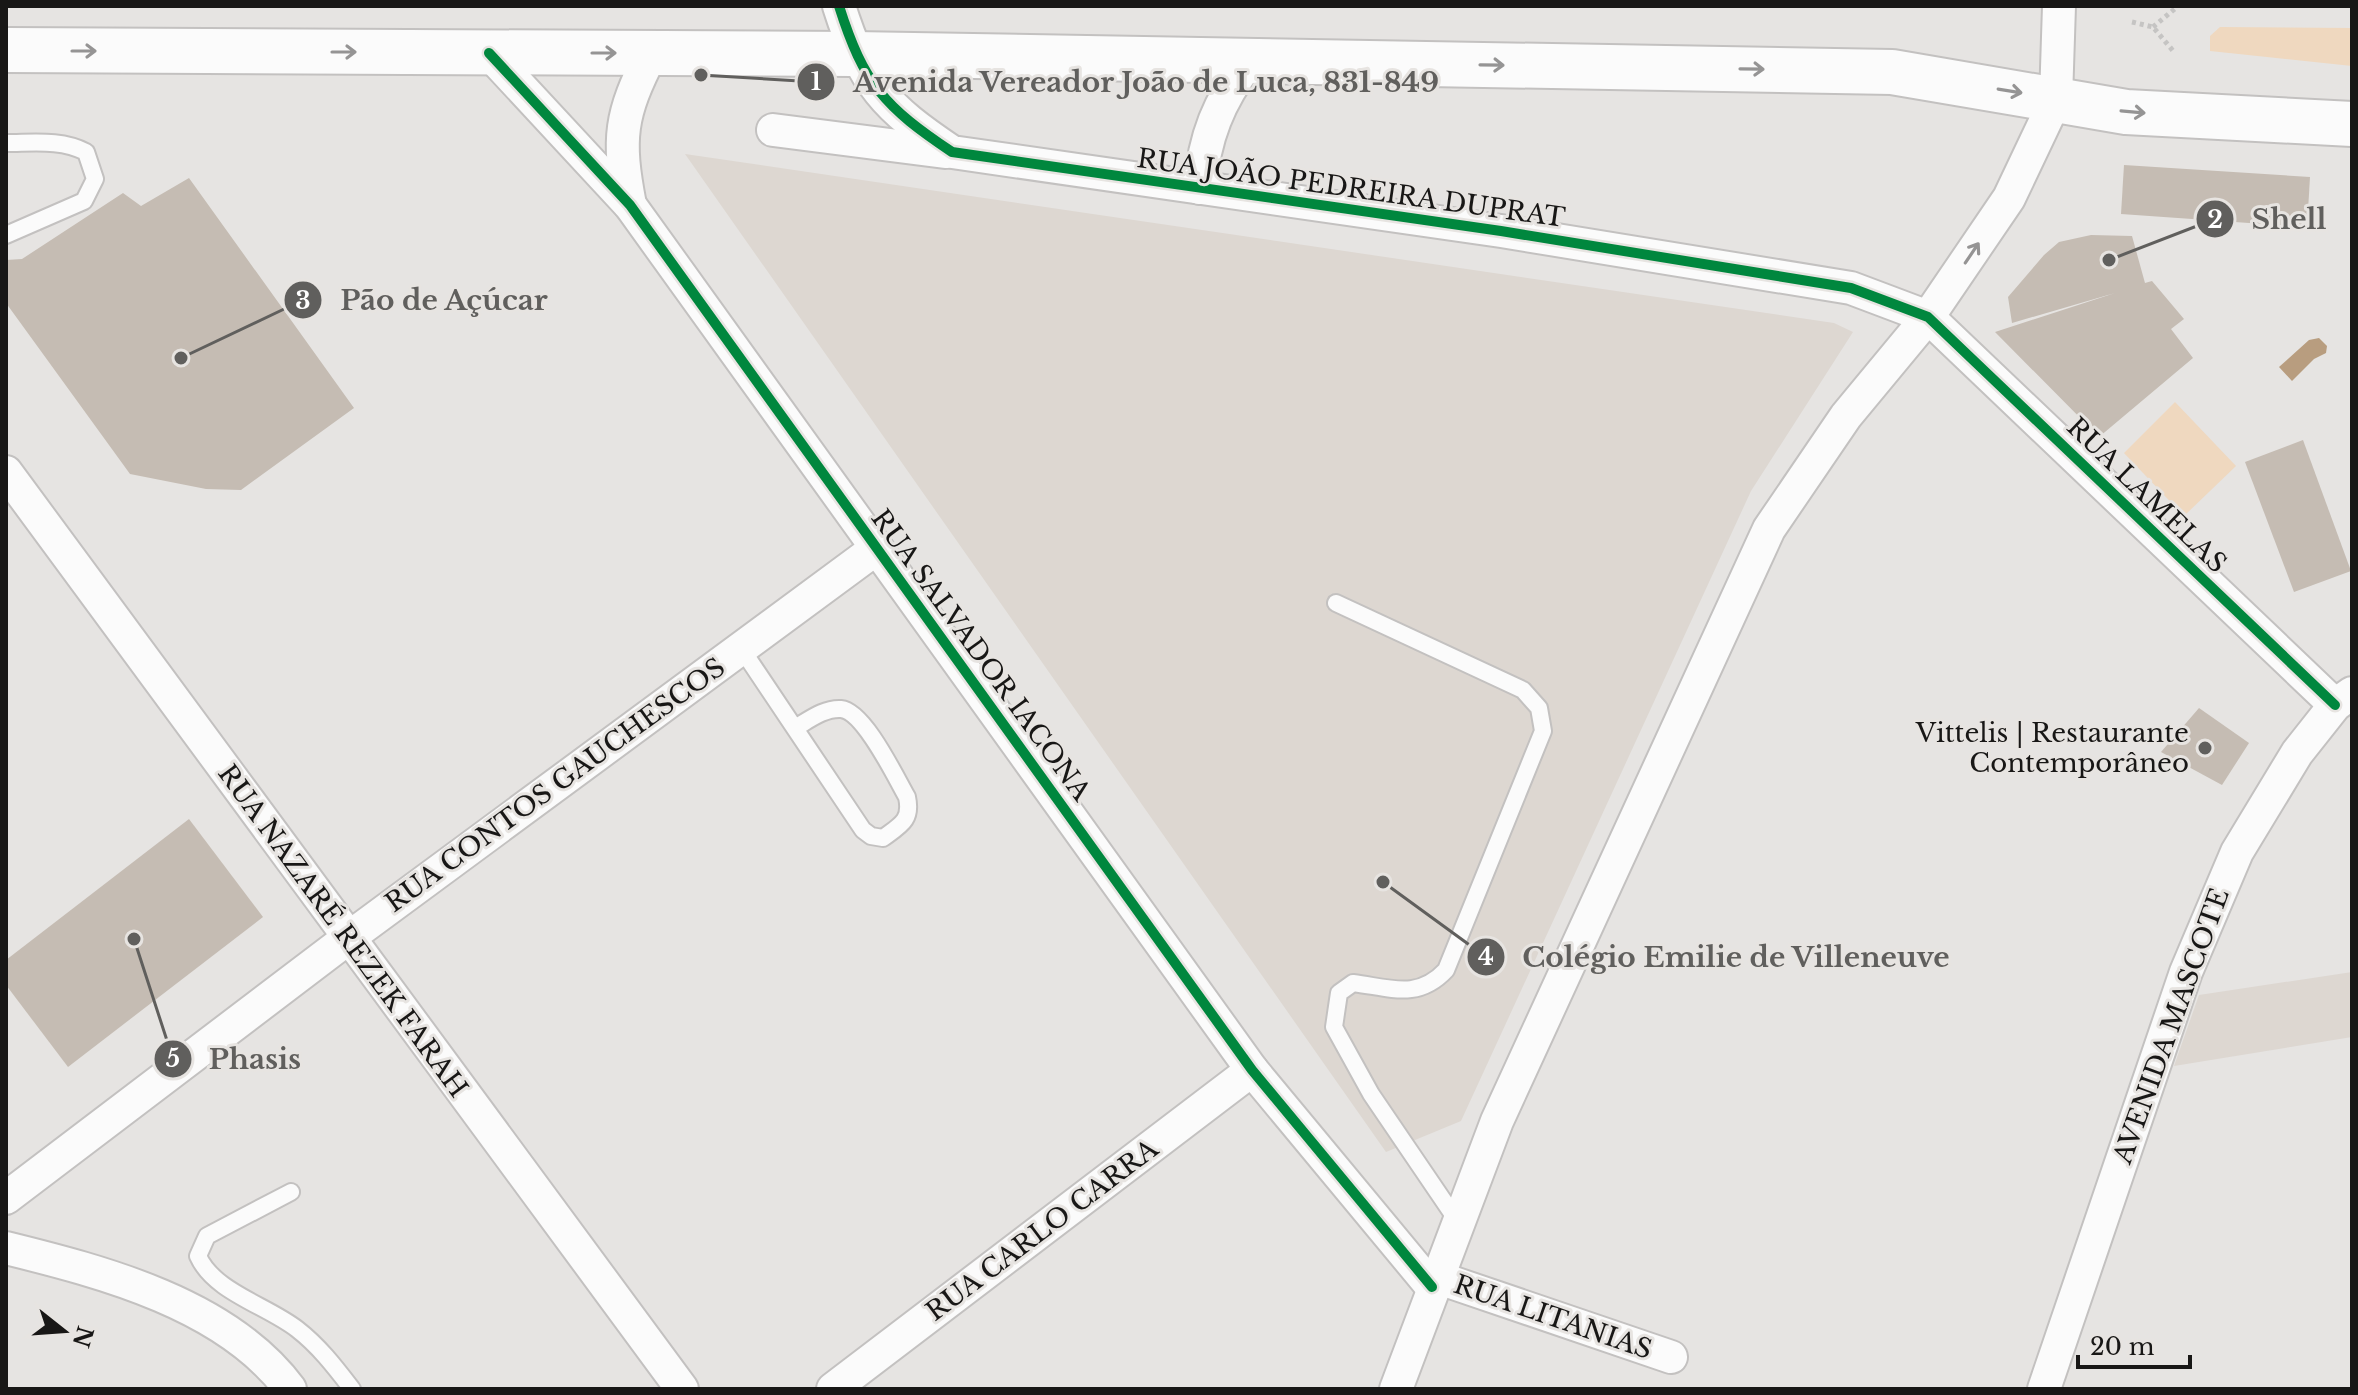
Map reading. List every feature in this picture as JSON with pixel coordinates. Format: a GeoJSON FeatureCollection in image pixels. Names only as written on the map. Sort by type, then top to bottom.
{"type":"FeatureCollection","features":[{"type":"Feature","properties":{"kind":"main road"},"geometry":{"type":"LineString","coordinates":[[6,50],[854,54],[1892,72],[2126,112],[2352,124]]}},
{"type":"Feature","properties":{"kind":"street","name":"RUA JOÃO PEDREIRA DUPRAT"},"geometry":{"type":"LineString","coordinates":[[839,6],[854,54],[876,92],[909,123],[952,152]]}},
{"type":"Feature","properties":{"kind":"street"},"geometry":{"type":"LineString","coordinates":[[1396,1389],[1434,1282],[1504,1107],[1769,529],[1846,416],[1928,317],[2009,198],[2056,99],[2059,6]]}},
{"type":"Feature","properties":{"kind":"street","name":"RUA SALVADOR IACONA"},"geometry":{"type":"LineString","coordinates":[[489,53],[630,205],[1252,1070],[1434,1282]]}},
{"type":"Feature","properties":{"kind":"street","name":"RUA SALVADOR IACONA"},"geometry":{"type":"LineString","coordinates":[[630,205],[621,160],[621,129],[634,86],[651,54]]}},
{"type":"Feature","properties":{"kind":"street","name":"RUA JOÃO PEDREIRA DUPRAT"},"geometry":{"type":"LineString","coordinates":[[1200,188],[1202,156],[1211,124],[1226,93],[1249,61]]}},
{"type":"Feature","properties":{"kind":"street","name":"RUA JOÃO PEDREIRA DUPRAT"},"geometry":{"type":"LineString","coordinates":[[773,130],[952,152],[1501,231],[1851,288],[1928,317]]}},
{"type":"Feature","properties":{"kind":"street","name":"RUA LAMELAS"},"geometry":{"type":"LineString","coordinates":[[1928,317],[2344,699]]}},
{"type":"Feature","properties":{"kind":"street","name":"RUA NAZARÉ REZEK FARAH"},"geometry":{"type":"LineString","coordinates":[[6,472],[347,939],[682,1389]]}},
{"type":"Feature","properties":{"kind":"street","name":"RUA CONTOS GAUCHESCOS"},"geometry":{"type":"LineString","coordinates":[[6,1198],[347,939],[877,548]]}},
{"type":"Feature","properties":{"kind":"street","name":"AVENIDA MASCOTE"},"geometry":{"type":"LineString","coordinates":[[2044,1389],[2186,972],[2237,852],[2297,753],[2344,699]]}},
{"type":"Feature","properties":{"kind":"street","name":"RUA CARLO CARRA"},"geometry":{"type":"LineString","coordinates":[[833,1389],[1252,1070]]}},
{"type":"Feature","properties":{"kind":"street"},"geometry":{"type":"LineString","coordinates":[[6,1248],[62,1262],[132,1287],[215,1324],[228,1331],[290,1389]]}},
{"type":"Feature","properties":{"kind":"street","name":"RUA LITANIAS"},"geometry":{"type":"LineString","coordinates":[[1434,1282],[1671,1357]]}},
{"type":"Feature","properties":{"kind":"lane"},"geometry":{"type":"LineString","coordinates":[[6,143],[64,143],[78,148],[86,152],[95,179],[84,201],[6,235]]}},
{"type":"Feature","properties":{"kind":"lane"},"geometry":{"type":"LineString","coordinates":[[1336,603],[1523,690],[1539,708],[1543,731],[1446,970],[1433,984],[1417,991],[1353,983],[1339,993],[1334,1011],[1334,1027],[1371,1094],[1458,1222]]}},
{"type":"Feature","properties":{"kind":"lane"},"geometry":{"type":"LineString","coordinates":[[741,648],[863,830],[871,836],[883,838],[907,821],[910,811],[907,797],[859,718],[843,709],[825,711],[795,728]]}},
{"type":"Feature","properties":{"kind":"lane"},"geometry":{"type":"LineString","coordinates":[[291,1192],[207,1236],[198,1256],[205,1273],[295,1327],[318,1347],[352,1389]]}},
{"type":"Feature","properties":{"kind":"path"},"geometry":{"type":"LineString","coordinates":[[2153,27],[2177,7]]}},
{"type":"Feature","properties":{"kind":"path"},"geometry":{"type":"LineString","coordinates":[[2132,22],[2153,27],[2174,52]]}},
{"type":"Feature","properties":{"kind":"shaded area"},"geometry":{"type":"Polygon","coordinates":[[[2220,27],[2352,28],[2352,66],[2210,51],[2210,36],[2220,27]]]}},
{"type":"Feature","properties":{"kind":"shaded area"},"geometry":{"type":"Polygon","coordinates":[[[685,154],[1834,323],[1853,332],[1751,491],[1461,1121],[1386,1152],[685,154]]]}},
{"type":"Feature","properties":{"kind":"shaded area"},"geometry":{"type":"Polygon","coordinates":[[[2319,338],[2327,346],[2326,353],[2314,359],[2292,381],[2279,367],[2309,340],[2319,338]]]}},
{"type":"Feature","properties":{"kind":"shaded area"},"geometry":{"type":"Polygon","coordinates":[[[2175,402],[2236,466],[2184,516],[2124,453],[2175,402]]]}},
{"type":"Feature","properties":{"kind":"shaded area"},"geometry":{"type":"Polygon","coordinates":[[[2352,972],[2352,1037],[2174,1066],[2199,995],[2352,972]]]}},
{"type":"Feature","properties":{"kind":"building"},"geometry":{"type":"Polygon","coordinates":[[[2124,165],[2310,177],[2307,227],[2121,214],[2124,165]]]}},
{"type":"Feature","properties":{"kind":"building"},"geometry":{"type":"Polygon","coordinates":[[[189,178],[354,408],[241,490],[206,489],[130,474],[6,303],[6,260],[22,259],[123,193],[141,206],[189,178]]]}},
{"type":"Feature","properties":{"kind":"building"},"geometry":{"type":"Polygon","coordinates":[[[2091,235],[2132,236],[2145,283],[2152,281],[2184,319],[2171,329],[2193,358],[2099,437],[1995,332],[2115,293],[2012,323],[2008,297],[2044,255],[2059,242],[2091,235]]]}},
{"type":"Feature","properties":{"kind":"building"},"geometry":{"type":"Polygon","coordinates":[[[2303,440],[2351,571],[2294,592],[2245,462],[2303,440]]]}},
{"type":"Feature","properties":{"kind":"building","name":"Vittelis | Restaurante Contemporâneo"},"geometry":{"type":"Polygon","coordinates":[[[2199,708],[2249,743],[2222,785],[2161,752],[2199,708]]]}},
{"type":"Feature","properties":{"kind":"building"},"geometry":{"type":"Polygon","coordinates":[[[189,819],[263,917],[68,1067],[6,985],[6,960],[189,819]]]}},
{"type":"Feature","properties":{"kind":"cycle path"},"geometry":{"type":"LineString","coordinates":[[839,6],[858,56],[880,92],[893,107],[952,152],[1501,231],[1851,288],[1928,317],[2335,705]]}},
{"type":"Feature","properties":{"kind":"cycle path"},"geometry":{"type":"LineString","coordinates":[[489,53],[630,205],[1252,1070],[1432,1287]]}},
{"type":"Feature","properties":{"kind":"place","name":"Avenida Vereador João de Luca, 831-849"},"geometry":{"type":"Point","coordinates":[701,75]}},
{"type":"Feature","properties":{"kind":"place","name":"Shell"},"geometry":{"type":"Point","coordinates":[2109,260]}},
{"type":"Feature","properties":{"kind":"place","name":"Pão de Açúcar"},"geometry":{"type":"Point","coordinates":[181,358]}},
{"type":"Feature","properties":{"kind":"place","name":"Vittelis | Restaurante Contemporâneo"},"geometry":{"type":"Point","coordinates":[2205,748]}},
{"type":"Feature","properties":{"kind":"place","name":"Colégio Emilie de Villeneuve"},"geometry":{"type":"Point","coordinates":[1383,882]}},
{"type":"Feature","properties":{"kind":"place","name":"Phasis"},"geometry":{"type":"Point","coordinates":[134,939]}}]}
